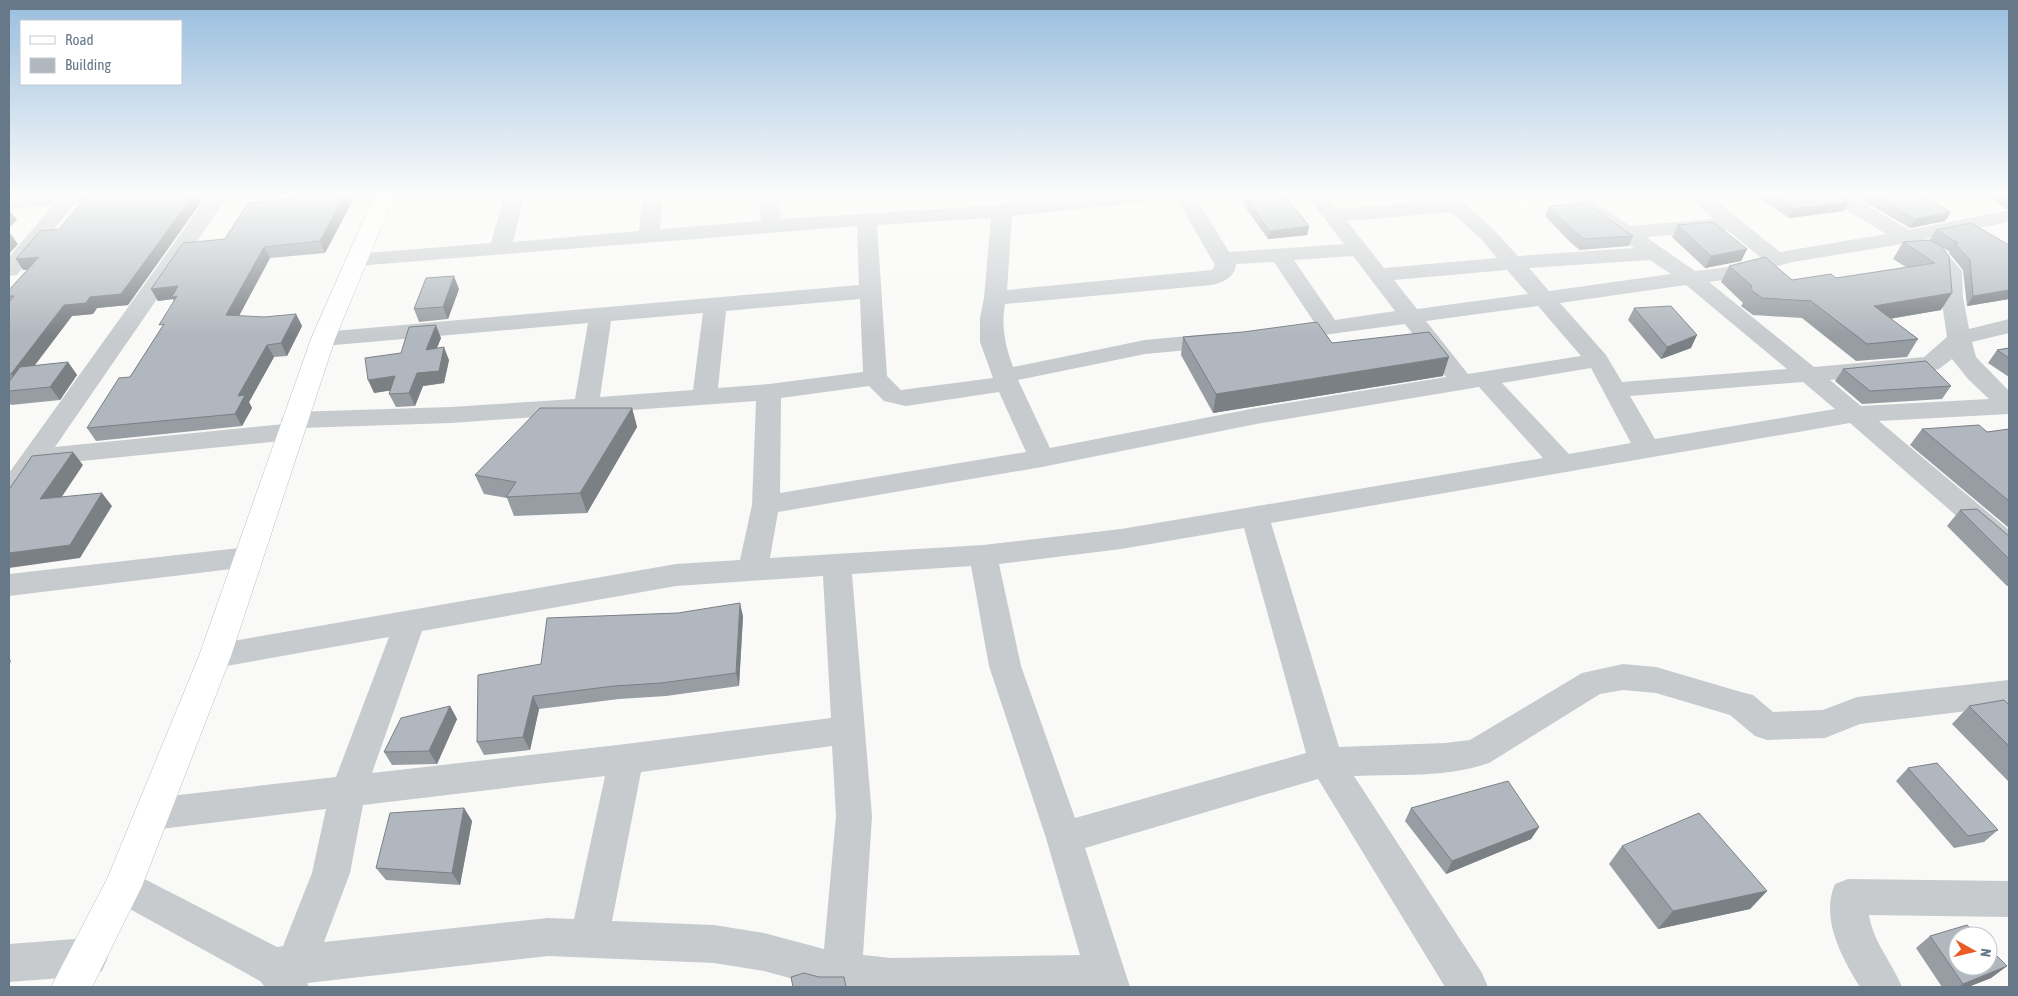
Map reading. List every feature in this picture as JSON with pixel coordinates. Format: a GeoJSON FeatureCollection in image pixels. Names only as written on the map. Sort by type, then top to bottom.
{"type":"FeatureCollection","features":[{"type":"Feature","properties":{"kind":"street"},"geometry":{"type":"LineString","coordinates":[[9,270],[32,242]]}},
{"type":"Feature","properties":{"kind":"street"},"geometry":{"type":"LineString","coordinates":[[9,493],[20,459],[183,242]]}},
{"type":"Feature","properties":{"kind":"street"},"geometry":{"type":"LineString","coordinates":[[9,963],[80,972],[123,886],[215,656],[323,339],[364,242]]}},
{"type":"Feature","properties":{"kind":"street"},"geometry":{"type":"LineString","coordinates":[[500,250],[502,242]]}},
{"type":"Feature","properties":{"kind":"street"},"geometry":{"type":"LineString","coordinates":[[356,260],[593,242]]}},
{"type":"Feature","properties":{"kind":"street"},"geometry":{"type":"LineString","coordinates":[[869,242],[874,378],[893,396],[899,397],[1005,379],[1145,347],[1329,328],[1730,273],[1791,256],[1872,242]]}},
{"type":"Feature","properties":{"kind":"street"},"geometry":{"type":"LineString","coordinates":[[1000,242],[995,298],[991,318],[992,342],[1005,379],[1042,458]]}},
{"type":"Feature","properties":{"kind":"street"},"geometry":{"type":"LineString","coordinates":[[995,298],[1212,278],[1220,275],[1225,270],[1226,265],[1213,242]]}},
{"type":"Feature","properties":{"kind":"street"},"geometry":{"type":"LineString","coordinates":[[1354,242],[1412,316],[1473,380],[1563,464]]}},
{"type":"Feature","properties":{"kind":"street"},"geometry":{"type":"LineString","coordinates":[[1495,242],[1598,360],[1648,450]]}},
{"type":"Feature","properties":{"kind":"street"},"geometry":{"type":"LineString","coordinates":[[1639,242],[1690,278],[1811,376],[2009,546]]}},
{"type":"Feature","properties":{"kind":"street"},"geometry":{"type":"LineString","coordinates":[[1755,242],[1777,260]]}},
{"type":"Feature","properties":{"kind":"street"},"geometry":{"type":"LineString","coordinates":[[1914,242],[1939,257],[1951,271],[1952,298],[1964,359],[2009,405]]}},
{"type":"Feature","properties":{"kind":"street"},"geometry":{"type":"LineString","coordinates":[[1223,259],[1359,249]]}},
{"type":"Feature","properties":{"kind":"street"},"geometry":{"type":"LineString","coordinates":[[1380,275],[1654,253]]}},
{"type":"Feature","properties":{"kind":"street"},"geometry":{"type":"LineString","coordinates":[[1279,254],[1329,328]]}},
{"type":"Feature","properties":{"kind":"street"},"geometry":{"type":"LineString","coordinates":[[323,339],[872,291]]}},
{"type":"Feature","properties":{"kind":"street"},"geometry":{"type":"LineString","coordinates":[[705,397],[715,305]]}},
{"type":"Feature","properties":{"kind":"street"},"geometry":{"type":"LineString","coordinates":[[586,406],[601,314]]}},
{"type":"Feature","properties":{"kind":"street"},"geometry":{"type":"LineString","coordinates":[[1615,390],[1742,378],[1811,376],[1931,364],[1959,338],[2009,326]]}},
{"type":"Feature","properties":{"kind":"street"},"geometry":{"type":"LineString","coordinates":[[766,505],[1042,458],[1256,416],[1598,360]]}},
{"type":"Feature","properties":{"kind":"street"},"geometry":{"type":"LineString","coordinates":[[20,459],[292,426],[769,392],[874,378]]}},
{"type":"Feature","properties":{"kind":"street"},"geometry":{"type":"LineString","coordinates":[[753,568],[766,505],[769,392]]}},
{"type":"Feature","properties":{"kind":"street"},"geometry":{"type":"LineString","coordinates":[[215,656],[676,575],[753,568],[983,555],[1121,539],[1854,414],[2009,405]]}},
{"type":"Feature","properties":{"kind":"street"},"geometry":{"type":"LineString","coordinates":[[1255,516],[1326,762],[1468,987]]}},
{"type":"Feature","properties":{"kind":"street"},"geometry":{"type":"LineString","coordinates":[[123,886],[287,973],[548,937],[714,944],[764,952],[842,973],[891,978],[1107,980],[1064,838],[1005,666],[983,555]]}},
{"type":"Feature","properties":{"kind":"street"},"geometry":{"type":"LineString","coordinates":[[9,585],[248,557]]}},
{"type":"Feature","properties":{"kind":"street"},"geometry":{"type":"LineString","coordinates":[[837,564],[854,816],[842,973]]}},
{"type":"Feature","properties":{"kind":"street"},"geometry":{"type":"LineString","coordinates":[[287,973],[331,873],[348,790],[410,622]]}},
{"type":"Feature","properties":{"kind":"street"},"geometry":{"type":"LineString","coordinates":[[1064,838],[1326,762],[1445,758],[1477,752],[1593,682],[1623,677],[1656,680],[1742,705],[1767,726],[1825,724],[1857,711],[2009,693]]}},
{"type":"Feature","properties":{"kind":"street"},"geometry":{"type":"LineString","coordinates":[[152,814],[626,759],[848,730]]}},
{"type":"Feature","properties":{"kind":"street"},"geometry":{"type":"LineString","coordinates":[[590,939],[626,759]]}},
{"type":"Feature","properties":{"kind":"street"},"geometry":{"type":"LineString","coordinates":[[1882,987],[1856,942],[1848,917],[1848,897],[2009,899]]}},
{"type":"Feature","properties":{"kind":"building"},"geometry":{"type":"Polygon","coordinates":[[[30,242],[159,242],[121,294],[90,297],[86,303],[64,305],[11,374],[9,374],[9,302],[14,296],[9,296],[9,290],[39,257],[16,259],[30,242]]]}},
{"type":"Feature","properties":{"kind":"building"},"geometry":{"type":"Polygon","coordinates":[[[306,242],[264,247],[226,315],[264,317],[296,314],[281,343],[267,345],[238,396],[245,395],[235,414],[87,428],[119,378],[130,377],[164,324],[159,325],[177,296],[172,297],[178,286],[151,289],[183,243],[306,242]]]}},
{"type":"Feature","properties":{"kind":"building"},"geometry":{"type":"Polygon","coordinates":[[[1697,242],[1739,242],[1747,249],[1711,256],[1697,242]]]}},
{"type":"Feature","properties":{"kind":"building"},"geometry":{"type":"Polygon","coordinates":[[[1904,242],[1935,242],[1941,246],[1949,256],[1952,293],[1874,306],[1918,339],[1867,344],[1811,301],[1762,298],[1750,289],[1752,286],[1729,266],[1765,257],[1792,280],[1831,274],[1836,278],[1935,263],[1904,242]]]}},
{"type":"Feature","properties":{"kind":"building"},"geometry":{"type":"Polygon","coordinates":[[[2005,242],[2009,245],[2009,290],[1973,296],[1970,260],[1955,244],[2005,242]]]}},
{"type":"Feature","properties":{"kind":"building"},"geometry":{"type":"Polygon","coordinates":[[[454,276],[443,307],[414,309],[426,278],[454,276]]]}},
{"type":"Feature","properties":{"kind":"building"},"geometry":{"type":"Polygon","coordinates":[[[1671,306],[1697,335],[1667,347],[1634,308],[1671,306]]]}},
{"type":"Feature","properties":{"kind":"building"},"geometry":{"type":"Polygon","coordinates":[[[1317,322],[1332,343],[1429,332],[1449,357],[1216,394],[1183,337],[1243,332],[1317,322]]]}},
{"type":"Feature","properties":{"kind":"building"},"geometry":{"type":"Polygon","coordinates":[[[436,325],[426,350],[444,347],[439,371],[417,373],[409,393],[389,394],[395,376],[368,380],[365,358],[401,353],[409,327],[436,325]]]}},
{"type":"Feature","properties":{"kind":"building"},"geometry":{"type":"Polygon","coordinates":[[[2009,348],[2009,358],[1997,350],[2009,348]]]}},
{"type":"Feature","properties":{"kind":"building"},"geometry":{"type":"Polygon","coordinates":[[[1926,361],[1951,386],[1870,391],[1843,369],[1926,361]]]}},
{"type":"Feature","properties":{"kind":"building"},"geometry":{"type":"Polygon","coordinates":[[[68,362],[50,387],[9,391],[9,382],[20,367],[68,362]]]}},
{"type":"Feature","properties":{"kind":"building"},"geometry":{"type":"Polygon","coordinates":[[[540,408],[632,408],[580,493],[506,497],[516,482],[475,475],[540,408]]]}},
{"type":"Feature","properties":{"kind":"building"},"geometry":{"type":"Polygon","coordinates":[[[1979,425],[1987,432],[2009,429],[2009,501],[1922,429],[1979,425]]]}},
{"type":"Feature","properties":{"kind":"building"},"geometry":{"type":"Polygon","coordinates":[[[73,452],[40,499],[102,493],[70,545],[9,553],[9,488],[32,456],[73,452]]]}},
{"type":"Feature","properties":{"kind":"building"},"geometry":{"type":"Polygon","coordinates":[[[1977,509],[2009,536],[2009,559],[1960,510],[1977,509]]]}},
{"type":"Feature","properties":{"kind":"building"},"geometry":{"type":"Polygon","coordinates":[[[740,603],[736,673],[533,696],[523,737],[477,742],[478,675],[541,664],[547,618],[678,613],[740,603]]]}},
{"type":"Feature","properties":{"kind":"building"},"geometry":{"type":"Polygon","coordinates":[[[2004,700],[2009,704],[2009,746],[1969,706],[2004,700]]]}},
{"type":"Feature","properties":{"kind":"building"},"geometry":{"type":"Polygon","coordinates":[[[450,706],[429,751],[384,752],[401,718],[450,706]]]}},
{"type":"Feature","properties":{"kind":"building"},"geometry":{"type":"Polygon","coordinates":[[[1937,763],[1998,830],[1968,836],[1908,768],[1937,763]]]}},
{"type":"Feature","properties":{"kind":"building"},"geometry":{"type":"Polygon","coordinates":[[[1508,781],[1539,827],[1452,861],[1411,808],[1508,781]]]}},
{"type":"Feature","properties":{"kind":"building"},"geometry":{"type":"Polygon","coordinates":[[[464,808],[452,873],[376,868],[390,813],[464,808]]]}},
{"type":"Feature","properties":{"kind":"building"},"geometry":{"type":"Polygon","coordinates":[[[1699,813],[1767,891],[1673,911],[1622,846],[1699,813]]]}},
{"type":"Feature","properties":{"kind":"building"},"geometry":{"type":"Polygon","coordinates":[[[1948,931],[1948,962],[1930,936],[1948,931]]]}},
{"type":"Feature","properties":{"kind":"building"},"geometry":{"type":"Polygon","coordinates":[[[1998,957],[2007,966],[1998,970],[1998,957]]]}},
{"type":"Feature","properties":{"kind":"building"},"geometry":{"type":"Polygon","coordinates":[[[804,973],[819,977],[844,977],[846,987],[793,987],[791,977],[804,973]]]}},
{"type":"Feature","properties":{"kind":"building"},"geometry":{"type":"Polygon","coordinates":[[[1958,976],[1983,976],[1963,984],[1958,976]]]}}]}
